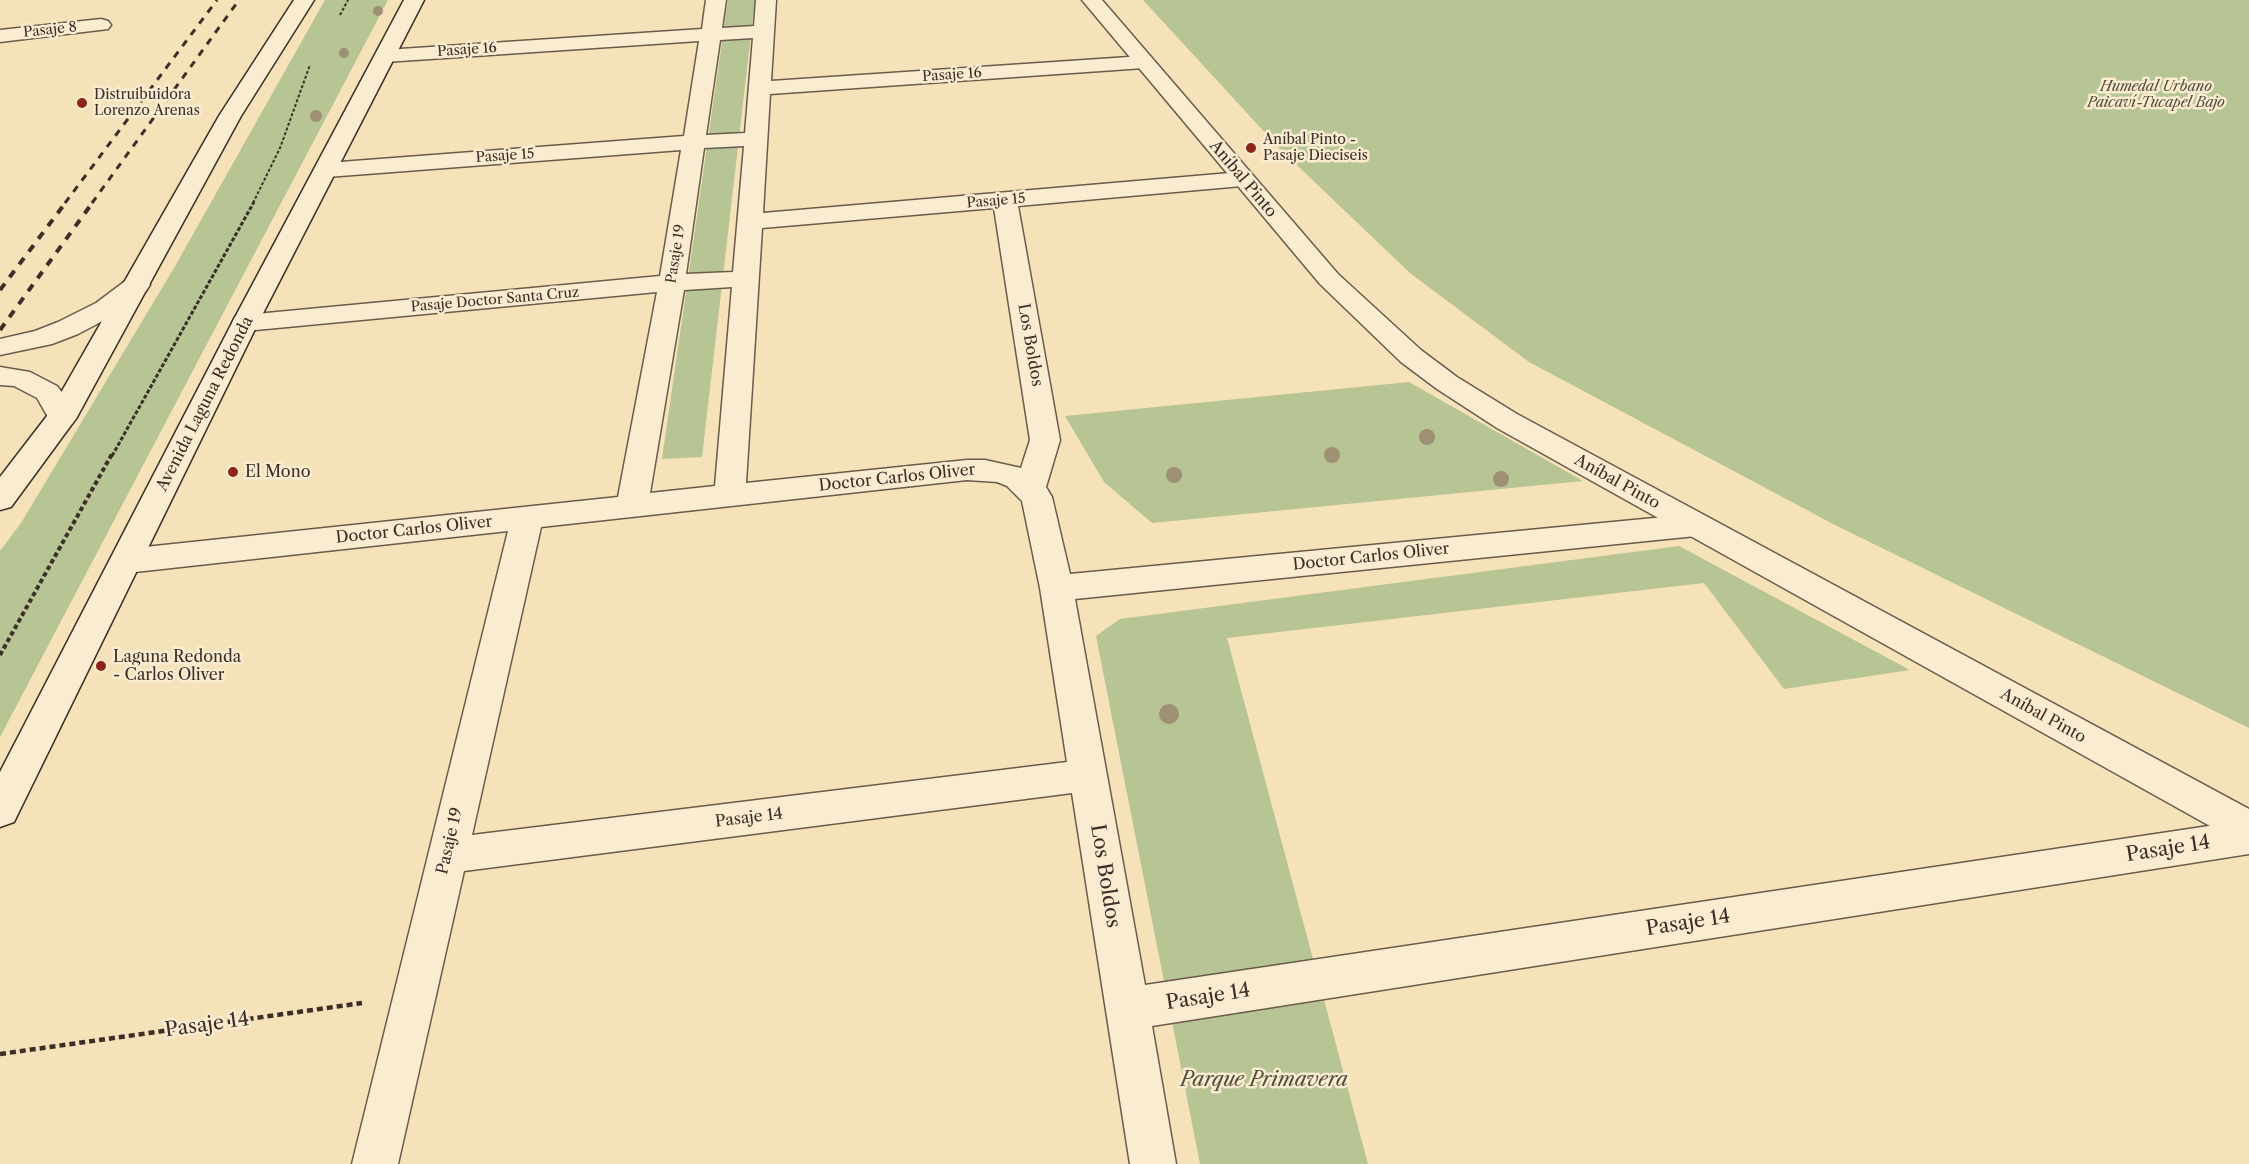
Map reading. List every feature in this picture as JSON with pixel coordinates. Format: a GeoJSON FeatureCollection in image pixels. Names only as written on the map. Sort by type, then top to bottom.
{"type":"FeatureCollection","features":[{"type":"Feature","properties":{"kind":"street"},"geometry":{"type":"LineString","coordinates":[[0,499],[62,417],[230,116],[304,0]]}},
{"type":"Feature","properties":{"kind":"street","name":"Avenida Laguna Redonda"},"geometry":{"type":"LineString","coordinates":[[0,810],[245,323],[414,0]]}},
{"type":"Feature","properties":{"kind":"street","name":"Pasaje 19"},"geometry":{"type":"LineString","coordinates":[[632,506],[672,283],[716,0]]}},
{"type":"Feature","properties":{"kind":"street"},"geometry":{"type":"LineString","coordinates":[[730,496],[766,0]]}},
{"type":"Feature","properties":{"kind":"street","name":"Aníbal Pinto"},"geometry":{"type":"LineString","coordinates":[[1092,0],[1329,279],[1368,317],[1429,370],[1507,421],[2249,828]]}},
{"type":"Feature","properties":{"kind":"street","name":"Pasaje 8"},"geometry":{"type":"LineString","coordinates":[[0,36],[100,25]]}},
{"type":"Feature","properties":{"kind":"street","name":"Pasaje 16"},"geometry":{"type":"LineString","coordinates":[[385,56],[763,31]]}},
{"type":"Feature","properties":{"kind":"street","name":"Pasaje 16"},"geometry":{"type":"LineString","coordinates":[[759,88],[1144,62]]}},
{"type":"Feature","properties":{"kind":"street","name":"Pasaje 15"},"geometry":{"type":"LineString","coordinates":[[327,170],[755,139]]}},
{"type":"Feature","properties":{"kind":"street","name":"Pasaje 15"},"geometry":{"type":"LineString","coordinates":[[749,222],[1242,179]]}},
{"type":"Feature","properties":{"kind":"street","name":"Los Boldos"},"geometry":{"type":"LineString","coordinates":[[1005,200],[1046,440],[1029,488]]}},
{"type":"Feature","properties":{"kind":"street","name":"Pasaje Doctor Santa Cruz"},"geometry":{"type":"LineString","coordinates":[[245,323],[672,283],[746,279]]}},
{"type":"Feature","properties":{"kind":"street"},"geometry":{"type":"LineString","coordinates":[[0,347],[42,338],[68,328],[105,309],[137,285]]}},
{"type":"Feature","properties":{"kind":"street"},"geometry":{"type":"LineString","coordinates":[[0,376],[20,378],[47,392],[57,404],[62,417]]}},
{"type":"Feature","properties":{"kind":"street","name":"Doctor Carlos Oliver"},"geometry":{"type":"LineString","coordinates":[[126,561],[985,470],[1010,476],[1029,488]]}},
{"type":"Feature","properties":{"kind":"street"},"geometry":{"type":"LineString","coordinates":[[1029,488],[1037,497],[1041,508],[1057,588]]}},
{"type":"Feature","properties":{"kind":"street","name":"Pasaje 19"},"geometry":{"type":"LineString","coordinates":[[375,1164],[526,518]]}},
{"type":"Feature","properties":{"kind":"street","name":"Doctor Carlos Oliver"},"geometry":{"type":"LineString","coordinates":[[1057,588],[1696,525]]}},
{"type":"Feature","properties":{"kind":"street","name":"Los Boldos"},"geometry":{"type":"LineString","coordinates":[[1057,588],[1153,1164]]}},
{"type":"Feature","properties":{"kind":"street","name":"Pasaje 14"},"geometry":{"type":"LineString","coordinates":[[446,856],[1088,775]]}},
{"type":"Feature","properties":{"kind":"street","name":"Pasaje 14"},"geometry":{"type":"LineString","coordinates":[[1127,1009],[2249,837]]}},
{"type":"Feature","properties":{"kind":"path"},"geometry":{"type":"LineString","coordinates":[[338,19],[348,0]]}},
{"type":"Feature","properties":{"kind":"path"},"geometry":{"type":"LineString","coordinates":[[0,655],[263,185],[280,148],[312,61]]}},
{"type":"Feature","properties":{"kind":"path","name":"Pasaje 14"},"geometry":{"type":"LineString","coordinates":[[0,1054],[413,995]]}},
{"type":"Feature","properties":{"kind":"green space"},"geometry":{"type":"Polygon","coordinates":[[[325,0],[388,0],[0,737],[0,551],[21,523],[174,268],[325,0]]]}},
{"type":"Feature","properties":{"kind":"green space"},"geometry":{"type":"Polygon","coordinates":[[[728,0],[755,0],[702,457],[662,459],[728,0]]]}},
{"type":"Feature","properties":{"kind":"green space","name":"Humedal Urbano Paicaví-Tucapel Bajo"},"geometry":{"type":"Polygon","coordinates":[[[1143,0],[2249,0],[2249,728],[1835,525],[1529,362],[1410,273],[1281,150],[1143,0]]]}},
{"type":"Feature","properties":{"kind":"green space"},"geometry":{"type":"Polygon","coordinates":[[[1409,382],[1583,481],[1152,523],[1104,482],[1065,416],[1409,382]]]}},
{"type":"Feature","properties":{"kind":"green space","name":"Parque Primavera"},"geometry":{"type":"Polygon","coordinates":[[[1679,546],[1910,670],[1784,689],[1704,583],[1227,638],[1368,1164],[1200,1164],[1096,636],[1120,619],[1679,546]]]}},
{"type":"Feature","properties":{"kind":"railway"},"geometry":{"type":"LineString","coordinates":[[65,203],[217,0]]}},
{"type":"Feature","properties":{"kind":"railway"},"geometry":{"type":"LineString","coordinates":[[92,203],[239,0]]}},
{"type":"Feature","properties":{"kind":"railway"},"geometry":{"type":"LineString","coordinates":[[0,290],[66,202]]}},
{"type":"Feature","properties":{"kind":"railway"},"geometry":{"type":"LineString","coordinates":[[0,330],[93,202]]}},
{"type":"Feature","properties":{"kind":"place","name":"Distruibuidora Lorenzo Arenas"},"geometry":{"type":"Point","coordinates":[82,103]}},
{"type":"Feature","properties":{"kind":"place","name":"Aníbal Pinto - Pasaje Dieciseis"},"geometry":{"type":"Point","coordinates":[1251,148]}},
{"type":"Feature","properties":{"kind":"place","name":"El Mono"},"geometry":{"type":"Point","coordinates":[233,472]}},
{"type":"Feature","properties":{"kind":"place","name":"Laguna Redonda - Carlos Oliver"},"geometry":{"type":"Point","coordinates":[101,666]}}]}
